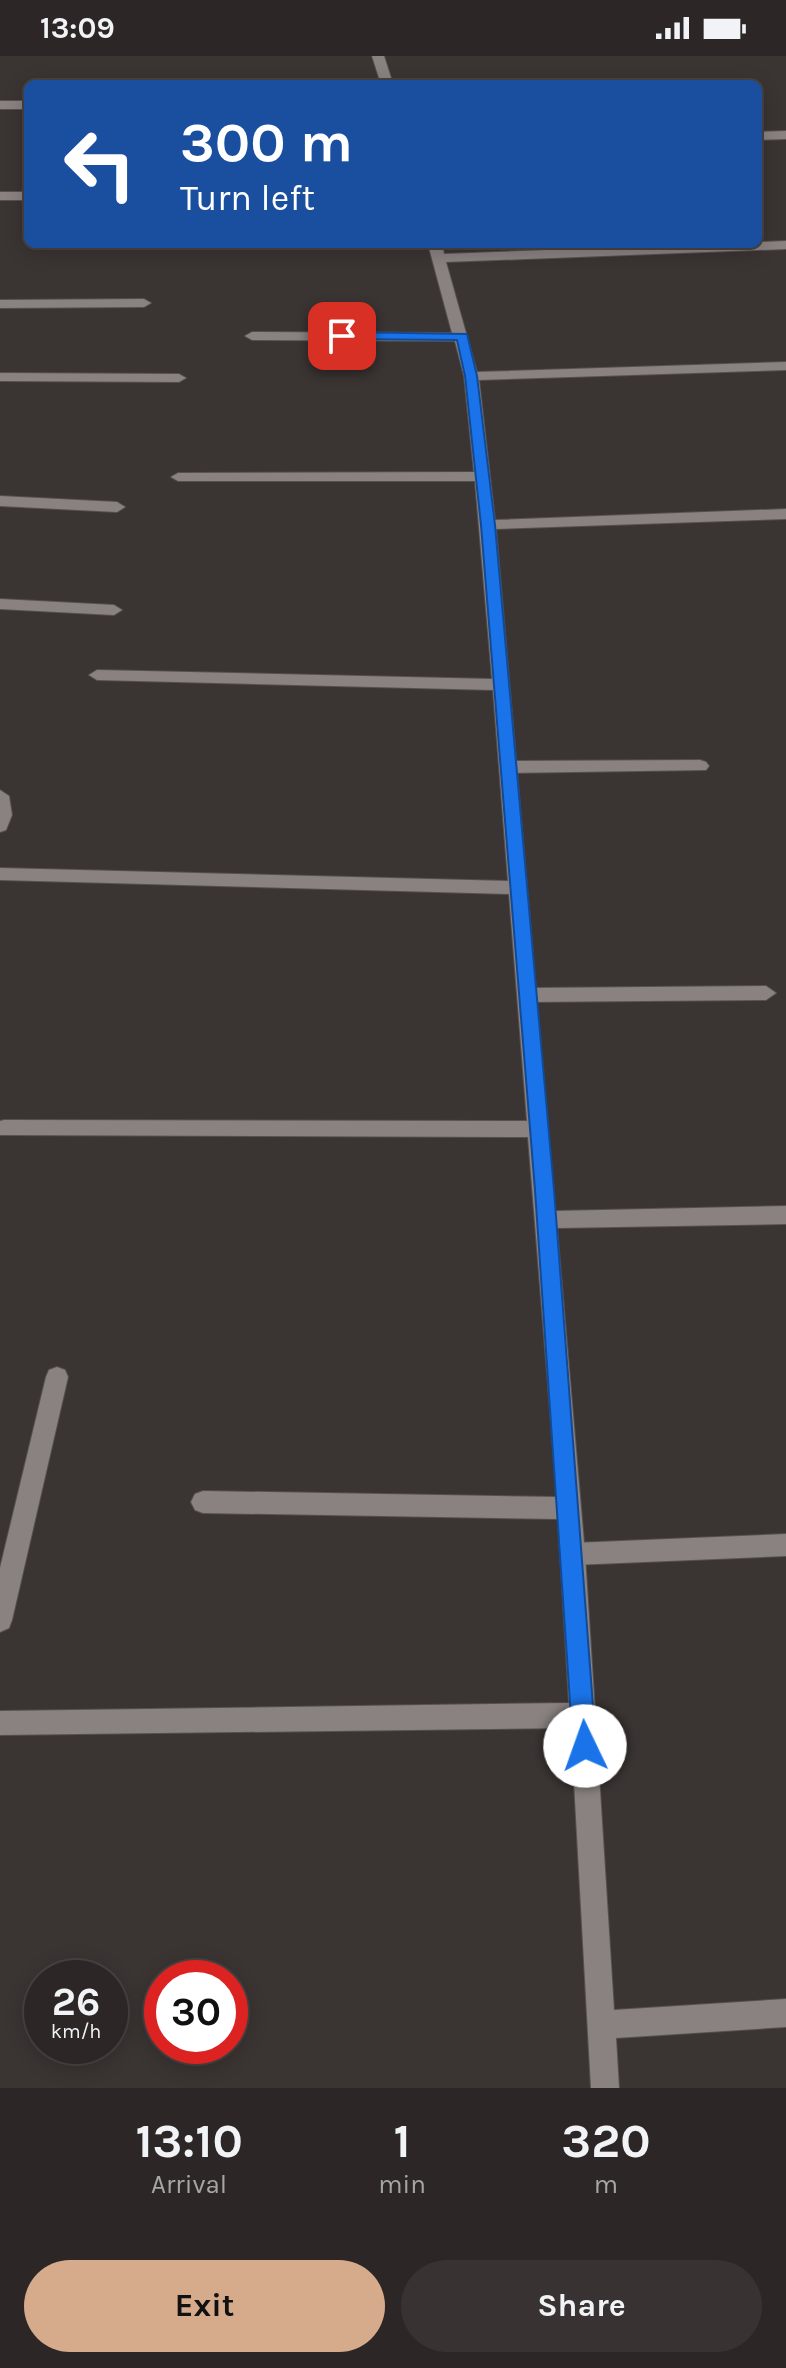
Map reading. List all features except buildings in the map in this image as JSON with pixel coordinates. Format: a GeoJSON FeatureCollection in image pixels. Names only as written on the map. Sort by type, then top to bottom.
{"type":"FeatureCollection","features":[{"type":"Feature","properties":{"kind":"street"},"geometry":{"type":"LineString","coordinates":[[386,80],[378,56],[394,56]]}},
{"type":"Feature","properties":{"kind":"street"},"geometry":{"type":"LineString","coordinates":[[0,105],[24,105]]}},
{"type":"Feature","properties":{"kind":"street"},"geometry":{"type":"LineString","coordinates":[[762,136],[786,135]]}},
{"type":"Feature","properties":{"kind":"street"},"geometry":{"type":"LineString","coordinates":[[0,196],[24,196]]}},
{"type":"Feature","properties":{"kind":"street"},"geometry":{"type":"LineString","coordinates":[[762,245],[786,245]]}},
{"type":"Feature","properties":{"kind":"street"},"geometry":{"type":"LineString","coordinates":[[605,2088],[573,1554],[488,525],[471,376],[437,251],[612,248]]}},
{"type":"Feature","properties":{"kind":"street"},"geometry":{"type":"LineString","coordinates":[[0,304],[144,303]]}},
{"type":"Feature","properties":{"kind":"street"},"geometry":{"type":"LineString","coordinates":[[252,336],[462,337]]}},
{"type":"Feature","properties":{"kind":"street"},"geometry":{"type":"LineString","coordinates":[[471,376],[786,366]]}},
{"type":"Feature","properties":{"kind":"street"},"geometry":{"type":"LineString","coordinates":[[0,377],[179,378]]}},
{"type":"Feature","properties":{"kind":"street"},"geometry":{"type":"LineString","coordinates":[[178,477],[482,476]]}},
{"type":"Feature","properties":{"kind":"street"},"geometry":{"type":"LineString","coordinates":[[0,501],[117,507]]}},
{"type":"Feature","properties":{"kind":"street"},"geometry":{"type":"LineString","coordinates":[[488,525],[786,514]]}},
{"type":"Feature","properties":{"kind":"street"},"geometry":{"type":"LineString","coordinates":[[0,604],[114,610]]}},
{"type":"Feature","properties":{"kind":"street"},"geometry":{"type":"LineString","coordinates":[[97,675],[501,685]]}},
{"type":"Feature","properties":{"kind":"street"},"geometry":{"type":"LineString","coordinates":[[508,767],[700,766]]}},
{"type":"Feature","properties":{"kind":"street"},"geometry":{"type":"LineString","coordinates":[[0,796],[3,815],[0,826]]}},
{"type":"Feature","properties":{"kind":"street"},"geometry":{"type":"LineString","coordinates":[[0,874],[518,888]]}},
{"type":"Feature","properties":{"kind":"street"},"geometry":{"type":"LineString","coordinates":[[528,995],[766,993]]}},
{"type":"Feature","properties":{"kind":"street"},"geometry":{"type":"LineString","coordinates":[[4,1128],[539,1129]]}},
{"type":"Feature","properties":{"kind":"street"},"geometry":{"type":"LineString","coordinates":[[547,1220],[786,1215]]}},
{"type":"Feature","properties":{"kind":"street"},"geometry":{"type":"LineString","coordinates":[[0,1620],[57,1377]]}},
{"type":"Feature","properties":{"kind":"street"},"geometry":{"type":"LineString","coordinates":[[203,1502],[569,1508]]}},
{"type":"Feature","properties":{"kind":"street"},"geometry":{"type":"LineString","coordinates":[[573,1554],[786,1545]]}},
{"type":"Feature","properties":{"kind":"street"},"geometry":{"type":"LineString","coordinates":[[0,1723],[583,1715]]}},
{"type":"Feature","properties":{"kind":"street"},"geometry":{"type":"LineString","coordinates":[[601,2025],[786,2013]]}},
{"type":"Feature","properties":{"kind":"route"},"geometry":{"type":"LineString","coordinates":[[342,336],[462,337],[471,376],[488,525],[545,1190],[585,1746]]}}]}
